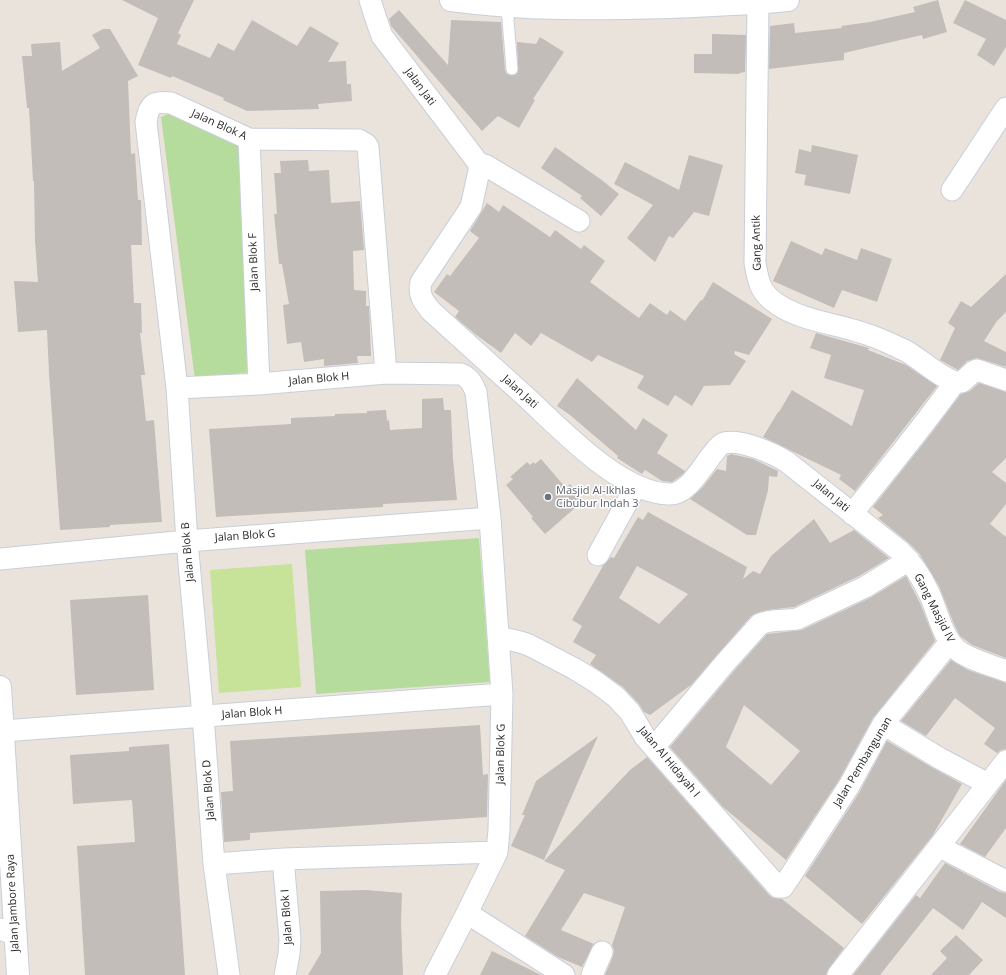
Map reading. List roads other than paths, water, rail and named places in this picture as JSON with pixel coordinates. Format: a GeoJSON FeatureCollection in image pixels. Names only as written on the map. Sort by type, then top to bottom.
{"type":"FeatureCollection","features":[{"type":"Feature","properties":{"kind":"street","name":"Jalan Jati"},"geometry":{"type":"LineString","coordinates":[[370,0],[382,36],[479,164],[479,171],[471,207],[421,282],[420,296],[431,311],[596,460],[636,486],[656,493],[669,495],[676,494],[684,489],[694,479],[721,444],[738,443],[756,448],[779,457],[787,462],[808,477],[852,514],[900,551],[909,560]]}},
{"type":"Feature","properties":{"kind":"street"},"geometry":{"type":"LineString","coordinates":[[451,0],[507,7],[614,9],[758,3],[788,0]]}},
{"type":"Feature","properties":{"kind":"street","name":"Gang Antik"},"geometry":{"type":"LineString","coordinates":[[758,3],[755,263],[758,281],[765,294],[776,304],[794,314],[863,333],[906,351],[955,382]]}},
{"type":"Feature","properties":{"kind":"street","name":"Jalan Blok A"},"geometry":{"type":"LineString","coordinates":[[177,388],[146,122],[148,110],[154,104],[161,102],[171,103],[249,139],[359,140],[368,146],[386,373]]}},
{"type":"Feature","properties":{"kind":"street"},"geometry":{"type":"LineString","coordinates":[[952,190],[1006,108]]}},
{"type":"Feature","properties":{"kind":"street","name":"Jalan Blok F"},"geometry":{"type":"LineString","coordinates":[[249,139],[259,384]]}},
{"type":"Feature","properties":{"kind":"street"},"geometry":{"type":"LineString","coordinates":[[479,164],[485,165],[579,221]]}},
{"type":"Feature","properties":{"kind":"street"},"geometry":{"type":"LineString","coordinates":[[852,514],[899,454],[930,418],[955,382],[962,382],[977,370],[1006,380]]}},
{"type":"Feature","properties":{"kind":"street","name":"Jalan Blok H"},"geometry":{"type":"LineString","coordinates":[[177,388],[259,384],[386,373],[461,374]]}},
{"type":"Feature","properties":{"kind":"street","name":"Jalan Blok G"},"geometry":{"type":"LineString","coordinates":[[435,975],[497,852],[499,830],[502,694],[490,518],[476,392],[468,378],[461,374]]}},
{"type":"Feature","properties":{"kind":"street","name":"Jalan Blok B"},"geometry":{"type":"LineString","coordinates":[[177,388],[187,541],[203,716]]}},
{"type":"Feature","properties":{"kind":"street"},"geometry":{"type":"LineString","coordinates":[[598,555],[636,486]]}},
{"type":"Feature","properties":{"kind":"street","name":"Jalan Blok G"},"geometry":{"type":"LineString","coordinates":[[0,560],[187,541],[490,518]]}},
{"type":"Feature","properties":{"kind":"street"},"geometry":{"type":"LineString","coordinates":[[655,746],[730,657],[760,624],[767,621],[788,621],[797,619],[865,587],[909,560]]}},
{"type":"Feature","properties":{"kind":"street","name":"Gang Masjid IV"},"geometry":{"type":"LineString","coordinates":[[909,560],[929,591],[950,642],[955,648],[963,654],[1006,671]]}},
{"type":"Feature","properties":{"kind":"street","name":"Jalan Al Hidayah I"},"geometry":{"type":"LineString","coordinates":[[499,637],[520,642],[575,669],[616,697],[630,712],[645,737],[655,746],[778,887],[784,887]]}},
{"type":"Feature","properties":{"kind":"street","name":"Jalan Pembangunan"},"geometry":{"type":"LineString","coordinates":[[784,887],[849,786],[883,724],[950,642]]}},
{"type":"Feature","properties":{"kind":"street","name":"Jalan Jambore Raya"},"geometry":{"type":"LineString","coordinates":[[0,687],[3,731],[8,932],[18,975]]}},
{"type":"Feature","properties":{"kind":"street","name":"Jalan Blok H"},"geometry":{"type":"LineString","coordinates":[[3,731],[502,694]]}},
{"type":"Feature","properties":{"kind":"street","name":"Jalan Blok D"},"geometry":{"type":"LineString","coordinates":[[203,716],[214,864]]}},
{"type":"Feature","properties":{"kind":"street"},"geometry":{"type":"LineString","coordinates":[[883,724],[939,758],[988,784]]}},
{"type":"Feature","properties":{"kind":"street"},"geometry":{"type":"LineString","coordinates":[[838,975],[1006,761]]}},
{"type":"Feature","properties":{"kind":"street"},"geometry":{"type":"LineString","coordinates":[[940,847],[1006,881]]}},
{"type":"Feature","properties":{"kind":"street"},"geometry":{"type":"LineString","coordinates":[[229,975],[214,864],[283,859],[497,852]]}},
{"type":"Feature","properties":{"kind":"street","name":"Jalan Blok I"},"geometry":{"type":"LineString","coordinates":[[283,859],[290,939],[285,975]]}},
{"type":"Feature","properties":{"kind":"street"},"geometry":{"type":"LineString","coordinates":[[467,913],[564,975]]}},
{"type":"Feature","properties":{"kind":"street"},"geometry":{"type":"LineString","coordinates":[[592,975],[602,952]]}},
{"type":"Feature","properties":{"kind":"lane"},"geometry":{"type":"LineString","coordinates":[[507,7],[512,70]]}},
{"type":"Feature","properties":{"kind":"place","name":"Masjid Al-Ikhlas Cibubur Indah 3"},"geometry":{"type":"Point","coordinates":[548,497]}}]}
